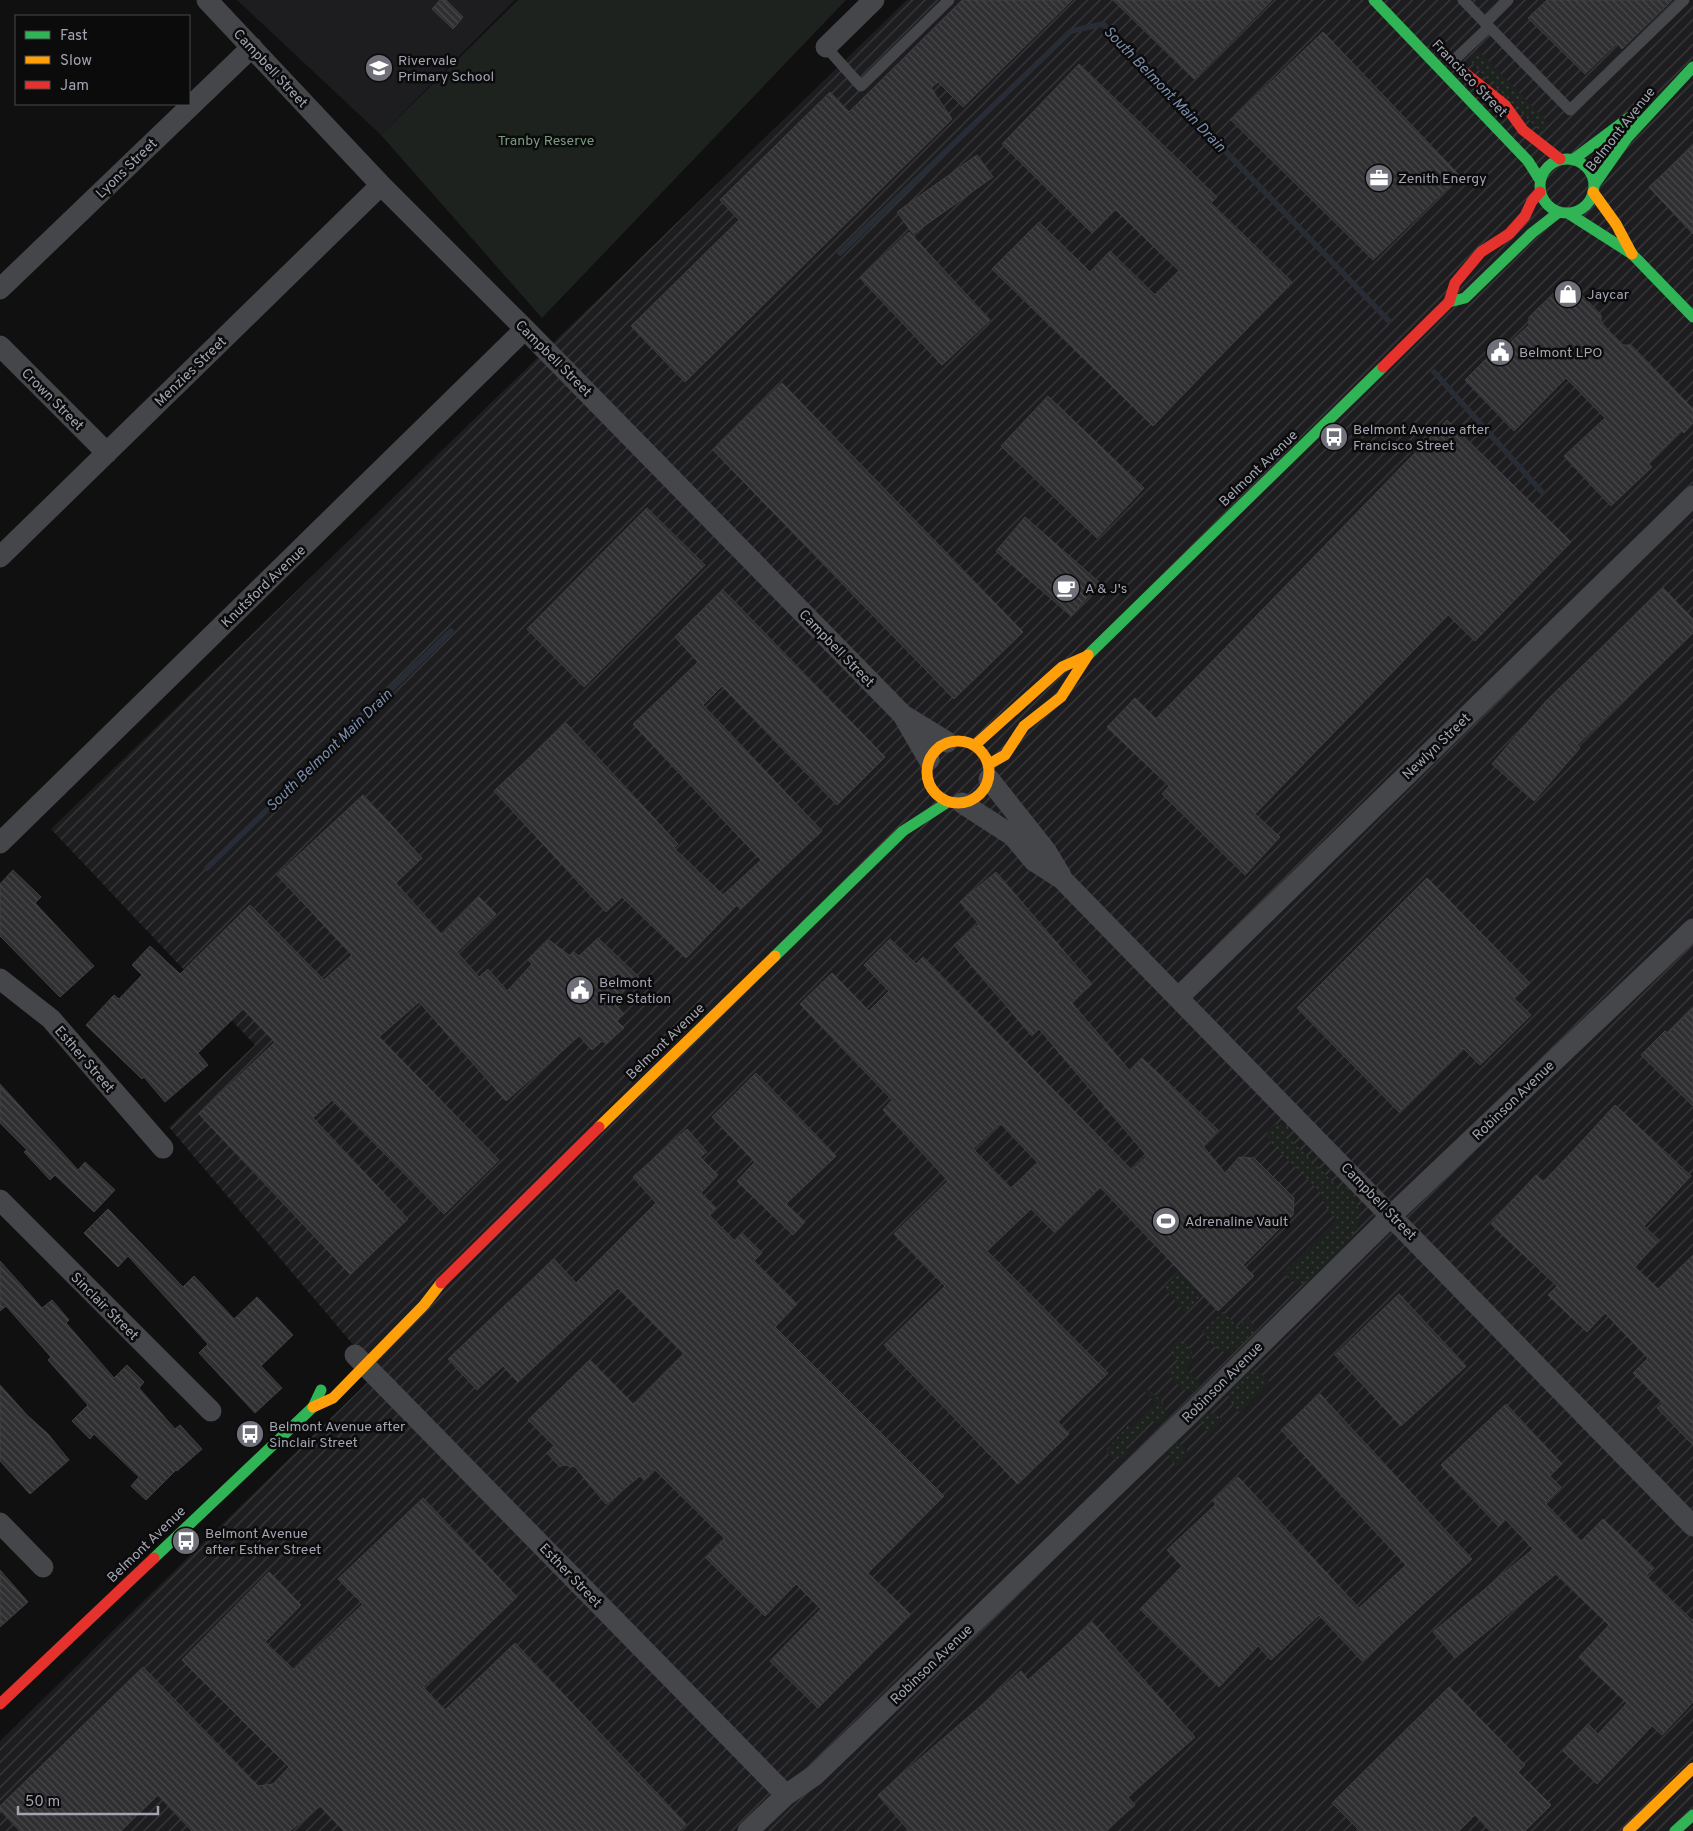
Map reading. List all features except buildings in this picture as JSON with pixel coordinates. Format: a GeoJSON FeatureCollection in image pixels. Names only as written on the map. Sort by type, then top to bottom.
{"type":"FeatureCollection","features":[{"type":"Feature","properties":{"kind":"main road","name":"Francisco Street"},"geometry":{"type":"LineString","coordinates":[[1374,0],[1528,161],[1540,186]]}},
{"type":"Feature","properties":{"kind":"main road","name":"Francisco Street"},"geometry":{"type":"LineString","coordinates":[[1449,58],[1505,105],[1523,130],[1560,159]]}},
{"type":"Feature","properties":{"kind":"main road","name":"Belmont Avenue"},"geometry":{"type":"LineString","coordinates":[[1594,188],[1627,138],[1693,67]]}},
{"type":"Feature","properties":{"kind":"main road","name":"Belmont Avenue"},"geometry":{"type":"LineString","coordinates":[[1574,159],[1623,121],[1669,91]]}},
{"type":"Feature","properties":{"kind":"main road"},"geometry":{"type":"LineString","coordinates":[[1632,254],[1594,188],[1591,174],[1584,165],[1574,159],[1560,159],[1551,163],[1544,171],[1540,186],[1547,204],[1564,212],[1632,254],[1693,316]]}},
{"type":"Feature","properties":{"kind":"main road","name":"Belmont Avenue"},"geometry":{"type":"LineString","coordinates":[[989,772],[1005,755],[1024,726],[1060,697],[1076,676],[1087,656],[1449,302],[1455,283],[1481,252],[1509,234],[1525,216],[1540,186]]}},
{"type":"Feature","properties":{"kind":"main road"},"geometry":{"type":"LineString","coordinates":[[1564,212],[1584,206],[1594,188]]}},
{"type":"Feature","properties":{"kind":"main road","name":"Belmont Avenue"},"geometry":{"type":"LineString","coordinates":[[1449,302],[1465,298],[1532,233],[1564,212]]}},
{"type":"Feature","properties":{"kind":"main road","name":"Belmont Avenue"},"geometry":{"type":"LineString","coordinates":[[975,745],[1062,667],[1087,656]]}},
{"type":"Feature","properties":{"kind":"main road"},"geometry":{"type":"LineString","coordinates":[[922,796],[929,782],[929,760],[947,742],[957,740],[975,745],[986,757],[989,772],[979,796],[955,802],[940,797],[929,782]]}},
{"type":"Feature","properties":{"kind":"main road","name":"Belmont Avenue"},"geometry":{"type":"LineString","coordinates":[[414,1297],[449,1272],[903,831],[955,802]]}},
{"type":"Feature","properties":{"kind":"main road","name":"Belmont Avenue"},"geometry":{"type":"LineString","coordinates":[[903,831],[916,807]]}},
{"type":"Feature","properties":{"kind":"main road","name":"Belmont Avenue"},"geometry":{"type":"LineString","coordinates":[[312,1407],[333,1398],[358,1358],[424,1305],[449,1272]]}},
{"type":"Feature","properties":{"kind":"main road","name":"Belmont Avenue"},"geometry":{"type":"LineString","coordinates":[[0,1704],[312,1407],[324,1384],[330,1378]]}},
{"type":"Feature","properties":{"kind":"main road"},"geometry":{"type":"LineString","coordinates":[[1628,1831],[1693,1768]]}},
{"type":"Feature","properties":{"kind":"main road"},"geometry":{"type":"LineString","coordinates":[[1676,1831],[1693,1814]]}},
{"type":"Feature","properties":{"kind":"street","name":"Campbell Street"},"geometry":{"type":"LineString","coordinates":[[207,0],[381,185],[525,329],[903,715],[947,742]]}},
{"type":"Feature","properties":{"kind":"street"},"geometry":{"type":"LineString","coordinates":[[826,47],[874,0]]}},
{"type":"Feature","properties":{"kind":"street","name":"Lyons Street"},"geometry":{"type":"LineString","coordinates":[[0,289],[252,47]]}},
{"type":"Feature","properties":{"kind":"street","name":"Menzies Street"},"geometry":{"type":"LineString","coordinates":[[0,557],[381,185]]}},
{"type":"Feature","properties":{"kind":"street","name":"Knutsford Avenue"},"geometry":{"type":"LineString","coordinates":[[0,843],[525,329]]}},
{"type":"Feature","properties":{"kind":"street","name":"Crown Street"},"geometry":{"type":"LineString","coordinates":[[0,346],[106,453]]}},
{"type":"Feature","properties":{"kind":"street","name":"Newlyn Street"},"geometry":{"type":"LineString","coordinates":[[1180,997],[1693,496]]}},
{"type":"Feature","properties":{"kind":"street","name":"Campbell Street"},"geometry":{"type":"LineString","coordinates":[[903,715],[929,760]]}},
{"type":"Feature","properties":{"kind":"street","name":"Campbell Street"},"geometry":{"type":"LineString","coordinates":[[989,772],[1046,851],[1062,879]]}},
{"type":"Feature","properties":{"kind":"street","name":"Campbell Street"},"geometry":{"type":"LineString","coordinates":[[955,802],[1013,836],[1034,861],[1062,879],[1180,997],[1693,1526]]}},
{"type":"Feature","properties":{"kind":"street","name":"Robinson Avenue"},"geometry":{"type":"LineString","coordinates":[[748,1831],[786,1794],[815,1775],[1211,1394],[1392,1215],[1693,929]]}},
{"type":"Feature","properties":{"kind":"street","name":"Esther Street"},"geometry":{"type":"LineString","coordinates":[[0,979],[51,1019],[162,1148]]}},
{"type":"Feature","properties":{"kind":"street","name":"Sinclair Street"},"geometry":{"type":"LineString","coordinates":[[0,1200],[211,1411]]}},
{"type":"Feature","properties":{"kind":"street","name":"Esther Street"},"geometry":{"type":"LineString","coordinates":[[358,1358],[786,1794]]}},
{"type":"Feature","properties":{"kind":"street"},"geometry":{"type":"LineString","coordinates":[[0,1524],[43,1567]]}},
{"type":"Feature","properties":{"kind":"lane"},"geometry":{"type":"LineString","coordinates":[[826,47],[861,86],[949,0]]}},
{"type":"Feature","properties":{"kind":"lane"},"geometry":{"type":"LineString","coordinates":[[1463,0],[1570,110],[1684,0]]}},
{"type":"Feature","properties":{"kind":"lane"},"geometry":{"type":"LineString","coordinates":[[1449,58],[1487,25],[1508,0]]}},
{"type":"Feature","properties":{"kind":"shaded area","name":"Rivervale Primary School"},"geometry":{"type":"Polygon","coordinates":[[[237,0],[515,0],[381,135],[237,0]]]}},
{"type":"Feature","properties":{"kind":"shaded area"},"geometry":{"type":"Polygon","coordinates":[[[907,0],[1693,0],[1693,1831],[0,1831],[0,1741],[377,1373],[169,1127],[255,1045],[51,829],[907,0]]]}},
{"type":"Feature","properties":{"kind":"green space","name":"Tranby Reserve"},"geometry":{"type":"Polygon","coordinates":[[[518,0],[846,0],[542,318],[381,135],[518,0]]]}},
{"type":"Feature","properties":{"kind":"green space"},"geometry":{"type":"Polygon","coordinates":[[[1478,50],[1549,124],[1542,133],[1470,61],[1471,56],[1478,50]]]}},
{"type":"Feature","properties":{"kind":"green space"},"geometry":{"type":"Polygon","coordinates":[[[1276,1124],[1287,1126],[1290,1130],[1287,1136],[1338,1187],[1345,1185],[1355,1199],[1359,1212],[1358,1225],[1343,1248],[1310,1279],[1302,1283],[1292,1281],[1283,1273],[1337,1220],[1323,1204],[1321,1193],[1269,1141],[1267,1130],[1276,1124]]]}},
{"type":"Feature","properties":{"kind":"green space"},"geometry":{"type":"Polygon","coordinates":[[[1179,1270],[1202,1294],[1185,1313],[1166,1290],[1165,1286],[1179,1270]]]}},
{"type":"Feature","properties":{"kind":"green space"},"geometry":{"type":"Polygon","coordinates":[[[1223,1312],[1238,1327],[1249,1317],[1254,1325],[1253,1333],[1231,1353],[1217,1349],[1202,1331],[1223,1312]]]}},
{"type":"Feature","properties":{"kind":"green space"},"geometry":{"type":"Polygon","coordinates":[[[1181,1337],[1192,1351],[1192,1361],[1186,1368],[1200,1384],[1193,1392],[1184,1390],[1166,1373],[1178,1361],[1168,1351],[1181,1337]]]}},
{"type":"Feature","properties":{"kind":"green space"},"geometry":{"type":"Polygon","coordinates":[[[1252,1370],[1260,1373],[1270,1382],[1239,1412],[1229,1400],[1230,1388],[1238,1379],[1252,1370]]]}},
{"type":"Feature","properties":{"kind":"green space"},"geometry":{"type":"Polygon","coordinates":[[[1146,1388],[1162,1401],[1167,1415],[1159,1424],[1152,1422],[1127,1447],[1128,1453],[1124,1458],[1114,1459],[1105,1451],[1128,1426],[1131,1428],[1155,1403],[1144,1391],[1146,1388]]]}},
{"type":"Feature","properties":{"kind":"green space"},"geometry":{"type":"Polygon","coordinates":[[[1206,1413],[1216,1414],[1223,1420],[1177,1466],[1170,1459],[1168,1449],[1175,1440],[1188,1451],[1208,1432],[1197,1420],[1206,1413]]]}},
{"type":"Feature","properties":{"kind":"waterway","name":"South Belmont Main Drain"},"geometry":{"type":"LineString","coordinates":[[840,253],[1071,31],[1103,24],[1389,321]]}},
{"type":"Feature","properties":{"kind":"waterway"},"geometry":{"type":"LineString","coordinates":[[1434,372],[1542,492]]}},
{"type":"Feature","properties":{"kind":"waterway","name":"South Belmont Main Drain"},"geometry":{"type":"LineString","coordinates":[[207,868],[451,631]]}},
{"type":"Feature","properties":{"kind":"traffic: fast"},"geometry":{"type":"LineString","coordinates":[[1374,0],[1528,161],[1540,180]]}},
{"type":"Feature","properties":{"kind":"traffic: fast"},"geometry":{"type":"LineString","coordinates":[[1594,185],[1627,138],[1693,67]]}},
{"type":"Feature","properties":{"kind":"traffic: fast"},"geometry":{"type":"LineString","coordinates":[[1574,159],[1634,114]]}},
{"type":"Feature","properties":{"kind":"traffic: fast"},"geometry":{"type":"LineString","coordinates":[[1567,159],[1577,161],[1586,167],[1592,176],[1594,186],[1592,196],[1586,205],[1577,211],[1567,213],[1557,211],[1548,205],[1542,196],[1540,186],[1542,176],[1548,167],[1557,161],[1567,159]]}},
{"type":"Feature","properties":{"kind":"traffic: fast"},"geometry":{"type":"LineString","coordinates":[[1449,302],[1465,298],[1532,233],[1559,212]]}},
{"type":"Feature","properties":{"kind":"traffic: fast"},"geometry":{"type":"LineString","coordinates":[[1568,213],[1632,254],[1693,317]]}},
{"type":"Feature","properties":{"kind":"traffic: fast"},"geometry":{"type":"LineString","coordinates":[[1088,655],[1383,367]]}},
{"type":"Feature","properties":{"kind":"traffic: fast"},"geometry":{"type":"LineString","coordinates":[[775,956],[903,831],[948,802]]}},
{"type":"Feature","properties":{"kind":"traffic: fast"},"geometry":{"type":"LineString","coordinates":[[154,1558],[313,1407],[321,1390]]}},
{"type":"Feature","properties":{"kind":"traffic: fast"},"geometry":{"type":"LineString","coordinates":[[1675,1831],[1693,1815]]}},
{"type":"Feature","properties":{"kind":"traffic: slow"},"geometry":{"type":"LineString","coordinates":[[1593,192],[1616,224],[1632,254]]}},
{"type":"Feature","properties":{"kind":"traffic: slow"},"geometry":{"type":"LineString","coordinates":[[989,764],[1005,755],[1024,726],[1061,697],[1088,655]]}},
{"type":"Feature","properties":{"kind":"traffic: slow"},"geometry":{"type":"LineString","coordinates":[[975,745],[1062,667],[1087,656]]}},
{"type":"Feature","properties":{"kind":"traffic: slow"},"geometry":{"type":"LineString","coordinates":[[952,741],[964,741],[980,750],[987,760],[989,772],[987,784],[980,794],[964,803],[952,803],[941,798],[932,789],[927,778],[927,766],[932,755],[941,746],[952,741]]}},
{"type":"Feature","properties":{"kind":"traffic: slow"},"geometry":{"type":"LineString","coordinates":[[599,1127],[775,956]]}},
{"type":"Feature","properties":{"kind":"traffic: slow"},"geometry":{"type":"LineString","coordinates":[[313,1407],[333,1398],[424,1305],[441,1283]]}},
{"type":"Feature","properties":{"kind":"traffic: slow"},"geometry":{"type":"LineString","coordinates":[[1628,1831],[1693,1768]]}},
{"type":"Feature","properties":{"kind":"traffic: jam"},"geometry":{"type":"LineString","coordinates":[[1456,66],[1505,105],[1523,130],[1560,159]]}},
{"type":"Feature","properties":{"kind":"traffic: jam"},"geometry":{"type":"LineString","coordinates":[[1383,367],[1449,302],[1455,283],[1481,252],[1509,234],[1525,216],[1532,201],[1540,192]]}},
{"type":"Feature","properties":{"kind":"traffic: jam"},"geometry":{"type":"LineString","coordinates":[[441,1283],[599,1127]]}},
{"type":"Feature","properties":{"kind":"traffic: jam"},"geometry":{"type":"LineString","coordinates":[[0,1704],[154,1558]]}},
{"type":"Feature","properties":{"kind":"place","name":"Rivervale Primary School"},"geometry":{"type":"Point","coordinates":[379,68]}},
{"type":"Feature","properties":{"kind":"place","name":"Zenith Energy"},"geometry":{"type":"Point","coordinates":[1379,178]}},
{"type":"Feature","properties":{"kind":"place","name":"Jaycar"},"geometry":{"type":"Point","coordinates":[1568,294]}},
{"type":"Feature","properties":{"kind":"place","name":"Belmont LPO"},"geometry":{"type":"Point","coordinates":[1500,352]}},
{"type":"Feature","properties":{"kind":"place","name":"Belmont Avenue after Francisco Street"},"geometry":{"type":"Point","coordinates":[1334,437]}},
{"type":"Feature","properties":{"kind":"place","name":"A & J's"},"geometry":{"type":"Point","coordinates":[1066,588]}},
{"type":"Feature","properties":{"kind":"place","name":"Belmont Fire Station"},"geometry":{"type":"Point","coordinates":[580,990]}},
{"type":"Feature","properties":{"kind":"place","name":"Adrenaline Vault"},"geometry":{"type":"Point","coordinates":[1166,1221]}},
{"type":"Feature","properties":{"kind":"place","name":"Belmont Avenue after Sinclair Street"},"geometry":{"type":"Point","coordinates":[250,1434]}},
{"type":"Feature","properties":{"kind":"place","name":"Belmont Avenue after Esther Street"},"geometry":{"type":"Point","coordinates":[186,1541]}}]}
